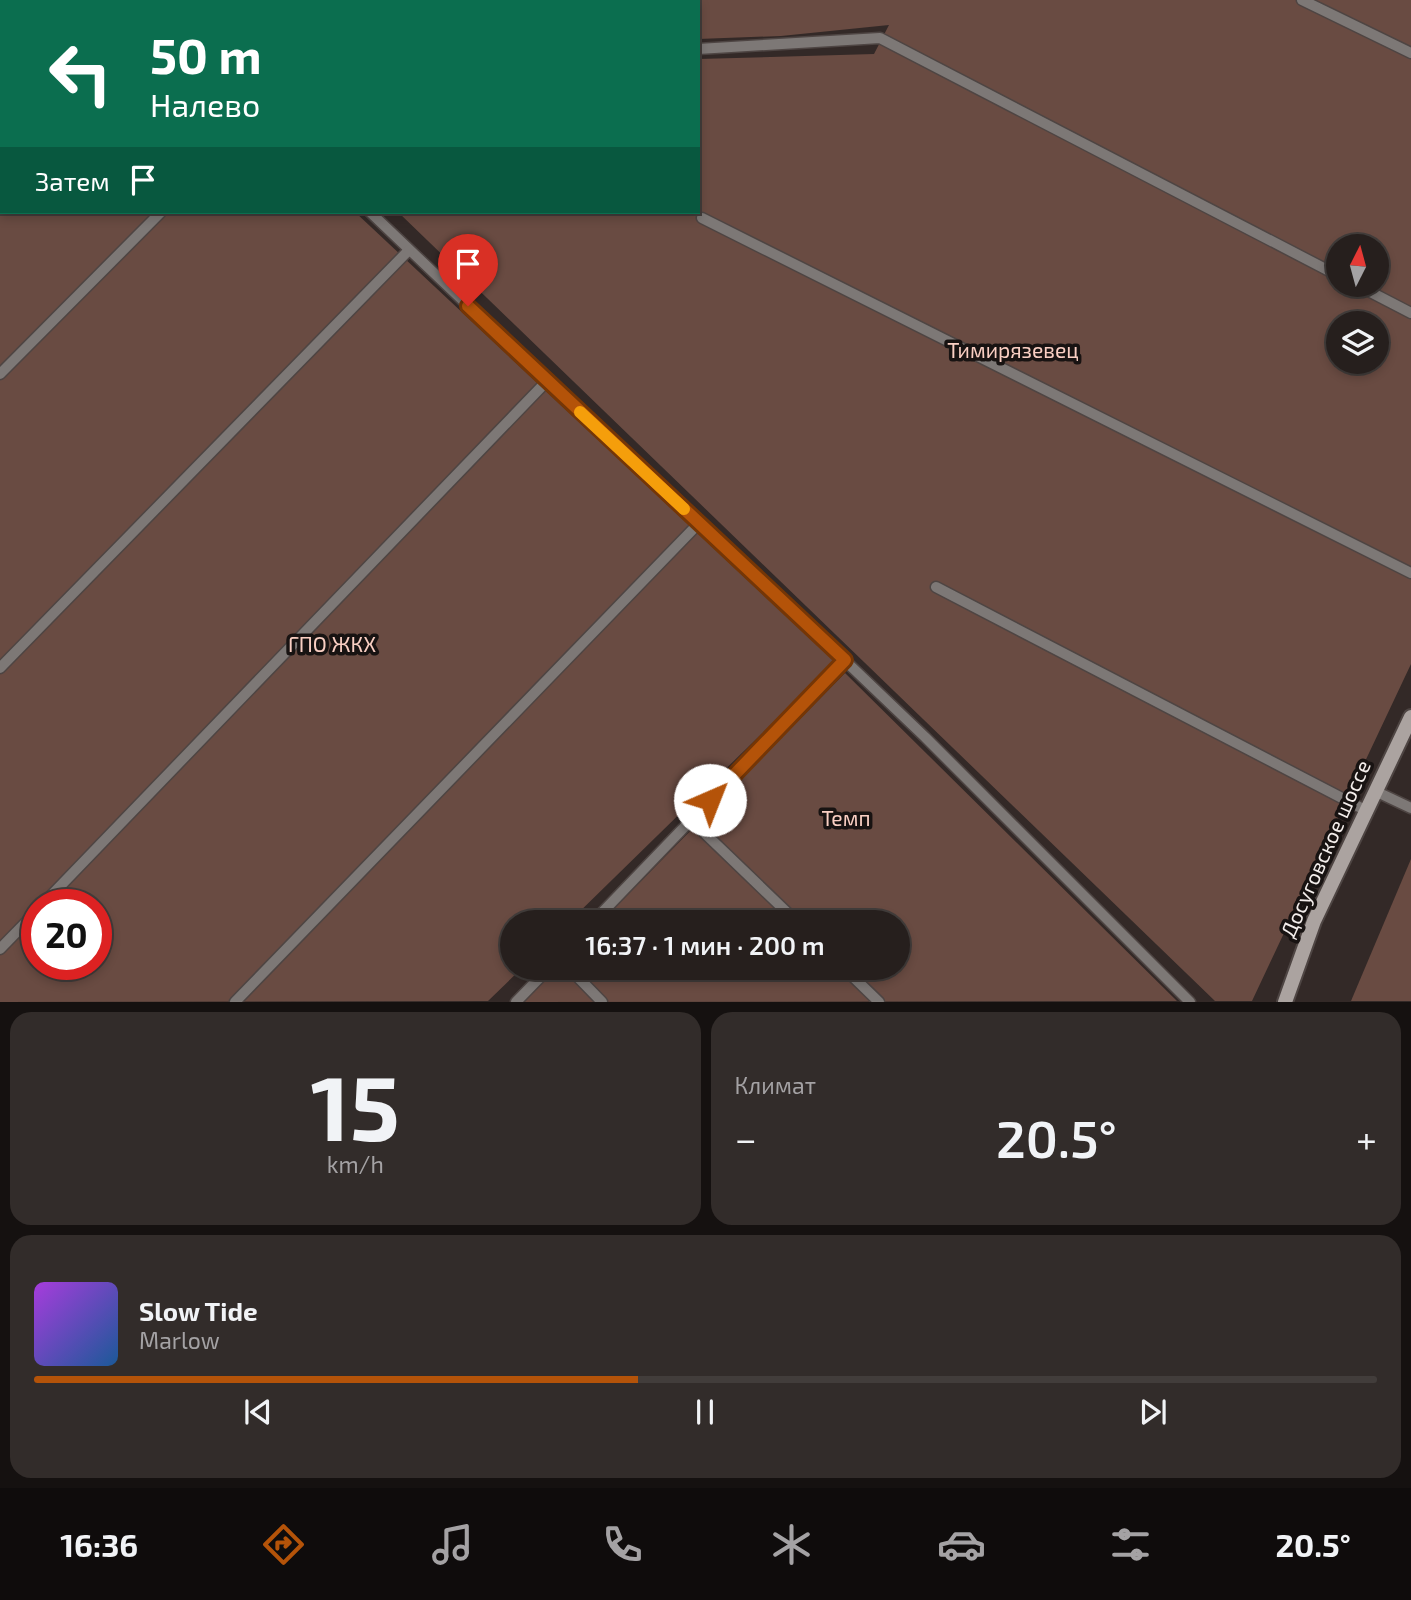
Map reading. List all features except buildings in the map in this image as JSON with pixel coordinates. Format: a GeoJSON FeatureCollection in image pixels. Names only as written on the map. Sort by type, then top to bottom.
{"type":"FeatureCollection","features":[{"type":"Feature","properties":{"kind":"main road","name":"Досуговское шоссе"},"geometry":{"type":"LineString","coordinates":[[1285,1002],[1314,921],[1411,717]]}},
{"type":"Feature","properties":{"kind":"lane"},"geometry":{"type":"LineString","coordinates":[[1302,0],[1411,53]]}},
{"type":"Feature","properties":{"kind":"lane"},"geometry":{"type":"LineString","coordinates":[[700,50],[880,38],[1326,269]]}},
{"type":"Feature","properties":{"kind":"lane"},"geometry":{"type":"LineString","coordinates":[[0,374],[159,214]]}},
{"type":"Feature","properties":{"kind":"lane"},"geometry":{"type":"LineString","coordinates":[[372,214],[925,737],[1190,1002]]}},
{"type":"Feature","properties":{"kind":"lane"},"geometry":{"type":"LineString","coordinates":[[702,218],[1411,573]]}},
{"type":"Feature","properties":{"kind":"lane"},"geometry":{"type":"LineString","coordinates":[[0,668],[408,250]]}},
{"type":"Feature","properties":{"kind":"lane"},"geometry":{"type":"LineString","coordinates":[[1382,298],[1411,313]]}},
{"type":"Feature","properties":{"kind":"lane"},"geometry":{"type":"LineString","coordinates":[[57,889],[547,381]]}},
{"type":"Feature","properties":{"kind":"lane"},"geometry":{"type":"LineString","coordinates":[[235,1002],[700,522]]}},
{"type":"Feature","properties":{"kind":"lane"},"geometry":{"type":"LineString","coordinates":[[936,587],[1365,810]]}},
{"type":"Feature","properties":{"kind":"lane"},"geometry":{"type":"LineString","coordinates":[[605,910],[845,660]]}},
{"type":"Feature","properties":{"kind":"lane"},"geometry":{"type":"LineString","coordinates":[[1375,790],[1411,808]]}},
{"type":"Feature","properties":{"kind":"lane"},"geometry":{"type":"LineString","coordinates":[[691,821],[784,910]]}},
{"type":"Feature","properties":{"kind":"lane"},"geometry":{"type":"LineString","coordinates":[[0,949],[21,927]]}},
{"type":"Feature","properties":{"kind":"lane"},"geometry":{"type":"LineString","coordinates":[[516,1002],[537,980]]}},
{"type":"Feature","properties":{"kind":"lane"},"geometry":{"type":"LineString","coordinates":[[580,980],[601,1002]]}},
{"type":"Feature","properties":{"kind":"lane"},"geometry":{"type":"LineString","coordinates":[[856,980],[879,1002]]}},
{"type":"Feature","properties":{"kind":"green space","name":"Тимирязевец"},"geometry":{"type":"Polygon","coordinates":[[[700,0],[1411,0],[1411,664],[1252,1001],[1215,1001],[400,214],[700,214],[700,59],[874,54],[889,25],[781,36],[700,39],[700,0]]]}},
{"type":"Feature","properties":{"kind":"green space","name":"ГПО ЖКХ"},"geometry":{"type":"Polygon","coordinates":[[[0,214],[357,214],[835,662],[581,910],[500,910],[500,980],[510,980],[488,1001],[0,1002],[0,214]]]}},
{"type":"Feature","properties":{"kind":"green space","name":"Темп"},"geometry":{"type":"Polygon","coordinates":[[[845,673],[1177,1001],[524,1002],[545,980],[910,980],[910,910],[613,910],[845,673]]]}},
{"type":"Feature","properties":{"kind":"green space"},"geometry":{"type":"Polygon","coordinates":[[[1411,859],[1411,1001],[1351,1001],[1411,859]]]}},
{"type":"Feature","properties":{"kind":"slow traffic"},"geometry":{"type":"LineString","coordinates":[[580,412],[684,509]]}},
{"type":"Feature","properties":{"kind":"route"},"geometry":{"type":"LineString","coordinates":[[468,306],[845,660],[710,800]]}}]}
